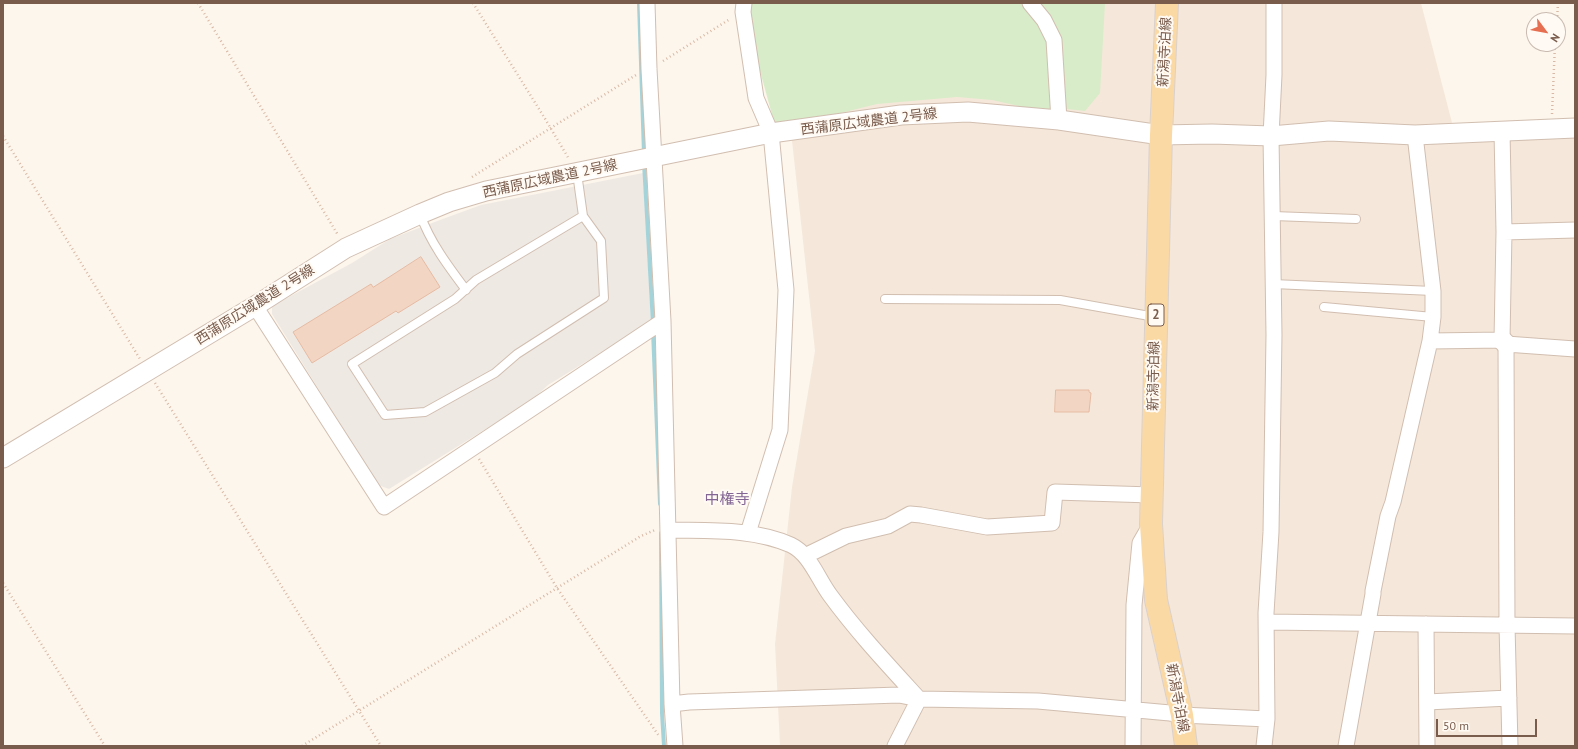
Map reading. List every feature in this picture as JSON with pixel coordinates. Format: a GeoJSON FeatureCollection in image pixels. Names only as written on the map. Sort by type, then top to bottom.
{"type":"FeatureCollection","features":[{"type":"Feature","properties":{"kind":"main road","name":"新潟寺泊線"},"geometry":{"type":"LineString","coordinates":[[1167,3],[1161,135],[1151,524],[1156,600],[1182,715],[1186,746]]}},
{"type":"Feature","properties":{"kind":"street"},"geometry":{"type":"LineString","coordinates":[[647,3],[649,69],[663,321],[672,704],[669,743]]}},
{"type":"Feature","properties":{"kind":"street"},"geometry":{"type":"LineString","coordinates":[[1030,3],[1044,20],[1054,40],[1059,120]]}},
{"type":"Feature","properties":{"kind":"street"},"geometry":{"type":"LineString","coordinates":[[1264,746],[1267,719],[1267,622],[1272,532],[1274,335],[1271,136],[1274,75],[1274,3]]}},
{"type":"Feature","properties":{"kind":"street"},"geometry":{"type":"LineString","coordinates":[[744,8],[756,98],[771,133],[786,290],[780,430],[748,533]]}},
{"type":"Feature","properties":{"kind":"street","name":"西蒲原広域農道 2号線"},"geometry":{"type":"LineString","coordinates":[[3,458],[255,306],[346,248],[449,202],[486,191],[771,133],[901,115],[968,112],[1059,120],[1161,135],[1212,134],[1271,136],[1329,131],[1415,135],[1575,128]]}},
{"type":"Feature","properties":{"kind":"street"},"geometry":{"type":"LineString","coordinates":[[1502,131],[1507,625],[1510,746]]}},
{"type":"Feature","properties":{"kind":"street"},"geometry":{"type":"LineString","coordinates":[[1346,746],[1367,623],[1388,516],[1394,502],[1430,341],[1433,318],[1433,291],[1415,135]]}},
{"type":"Feature","properties":{"kind":"street"},"geometry":{"type":"LineString","coordinates":[[1504,232],[1575,230]]}},
{"type":"Feature","properties":{"kind":"street"},"geometry":{"type":"LineString","coordinates":[[255,306],[384,507],[663,321]]}},
{"type":"Feature","properties":{"kind":"street"},"geometry":{"type":"LineString","coordinates":[[1430,341],[1504,342],[1575,349]]}},
{"type":"Feature","properties":{"kind":"street"},"geometry":{"type":"LineString","coordinates":[[805,556],[846,536],[888,526],[910,514],[987,527],[1052,523],[1055,492],[1152,495]]}},
{"type":"Feature","properties":{"kind":"street"},"geometry":{"type":"LineString","coordinates":[[1133,746],[1134,605],[1140,543],[1151,524]]}},
{"type":"Feature","properties":{"kind":"street"},"geometry":{"type":"LineString","coordinates":[[668,530],[748,533],[792,546],[805,556],[829,594],[876,653],[919,699]]}},
{"type":"Feature","properties":{"kind":"street"},"geometry":{"type":"LineString","coordinates":[[1267,622],[1575,626]]}},
{"type":"Feature","properties":{"kind":"street"},"geometry":{"type":"LineString","coordinates":[[1426,624],[1427,746]]}},
{"type":"Feature","properties":{"kind":"street"},"geometry":{"type":"LineString","coordinates":[[672,704],[689,702],[899,695],[919,699],[1038,701],[1182,715],[1267,719]]}},
{"type":"Feature","properties":{"kind":"street"},"geometry":{"type":"LineString","coordinates":[[1427,702],[1509,698]]}},
{"type":"Feature","properties":{"kind":"street"},"geometry":{"type":"LineString","coordinates":[[895,746],[919,699]]}},
{"type":"Feature","properties":{"kind":"lane"},"geometry":{"type":"LineString","coordinates":[[577,173],[583,216],[601,241],[604,298],[517,354],[494,373],[425,412],[385,415],[352,364],[455,299],[476,280],[583,216]]}},
{"type":"Feature","properties":{"kind":"lane"},"geometry":{"type":"LineString","coordinates":[[420,214],[426,229],[446,263],[466,290]]}},
{"type":"Feature","properties":{"kind":"lane"},"geometry":{"type":"LineString","coordinates":[[1273,216],[1356,219]]}},
{"type":"Feature","properties":{"kind":"lane"},"geometry":{"type":"LineString","coordinates":[[1273,284],[1433,291]]}},
{"type":"Feature","properties":{"kind":"lane"},"geometry":{"type":"LineString","coordinates":[[885,299],[1060,300],[1156,317]]}},
{"type":"Feature","properties":{"kind":"lane"},"geometry":{"type":"LineString","coordinates":[[1324,307],[1433,318]]}},
{"type":"Feature","properties":{"kind":"path"},"geometry":{"type":"LineString","coordinates":[[198,3],[346,248]]}},
{"type":"Feature","properties":{"kind":"path"},"geometry":{"type":"LineString","coordinates":[[473,3],[577,173]]}},
{"type":"Feature","properties":{"kind":"path"},"geometry":{"type":"LineString","coordinates":[[467,181],[636,75],[649,69],[744,8]]}},
{"type":"Feature","properties":{"kind":"path"},"geometry":{"type":"LineString","coordinates":[[1553,128],[1552,106],[1555,52]]}},
{"type":"Feature","properties":{"kind":"path"},"geometry":{"type":"LineString","coordinates":[[3,136],[147,371],[381,746]]}},
{"type":"Feature","properties":{"kind":"path"},"geometry":{"type":"LineString","coordinates":[[472,448],[557,588],[669,743]]}},
{"type":"Feature","properties":{"kind":"path"},"geometry":{"type":"LineString","coordinates":[[302,746],[641,536],[654,530],[668,530]]}},
{"type":"Feature","properties":{"kind":"path"},"geometry":{"type":"LineString","coordinates":[[3,583],[104,746]]}},
{"type":"Feature","properties":{"kind":"shaded area"},"geometry":{"type":"Polygon","coordinates":[[[783,3],[1421,3],[1456,138],[1575,130],[1575,746],[780,746],[775,644],[792,487],[815,351],[788,104],[783,3]]]}},
{"type":"Feature","properties":{"kind":"shaded area"},"geometry":{"type":"Polygon","coordinates":[[[643,173],[651,322],[548,385],[531,401],[389,489],[378,485],[272,314],[272,306],[352,263],[390,239],[481,205],[643,173]]]}},
{"type":"Feature","properties":{"kind":"green space"},"geometry":{"type":"Polygon","coordinates":[[[751,3],[1105,3],[1100,93],[1085,111],[1067,109],[1032,109],[992,100],[957,97],[877,104],[776,129],[747,24],[751,3]]]}},
{"type":"Feature","properties":{"kind":"building"},"geometry":{"type":"Polygon","coordinates":[[[421,257],[440,287],[398,313],[396,311],[312,363],[293,332],[371,284],[373,287],[421,257]]]}},
{"type":"Feature","properties":{"kind":"building"},"geometry":{"type":"Polygon","coordinates":[[[1056,390],[1089,390],[1091,393],[1089,412],[1055,412],[1056,390]]]}},
{"type":"Feature","properties":{"kind":"waterway"},"geometry":{"type":"LineString","coordinates":[[639,3],[644,154]]}},
{"type":"Feature","properties":{"kind":"waterway"},"geometry":{"type":"LineString","coordinates":[[644,163],[653,324]]}},
{"type":"Feature","properties":{"kind":"waterway"},"geometry":{"type":"LineString","coordinates":[[653,331],[660,504]]}},
{"type":"Feature","properties":{"kind":"waterway"},"geometry":{"type":"LineString","coordinates":[[661,533],[662,713],[664,746]]}},
{"type":"Feature","properties":{"kind":"district","name":"中権寺"},"geometry":{"type":"Point","coordinates":[727,500]}}]}
